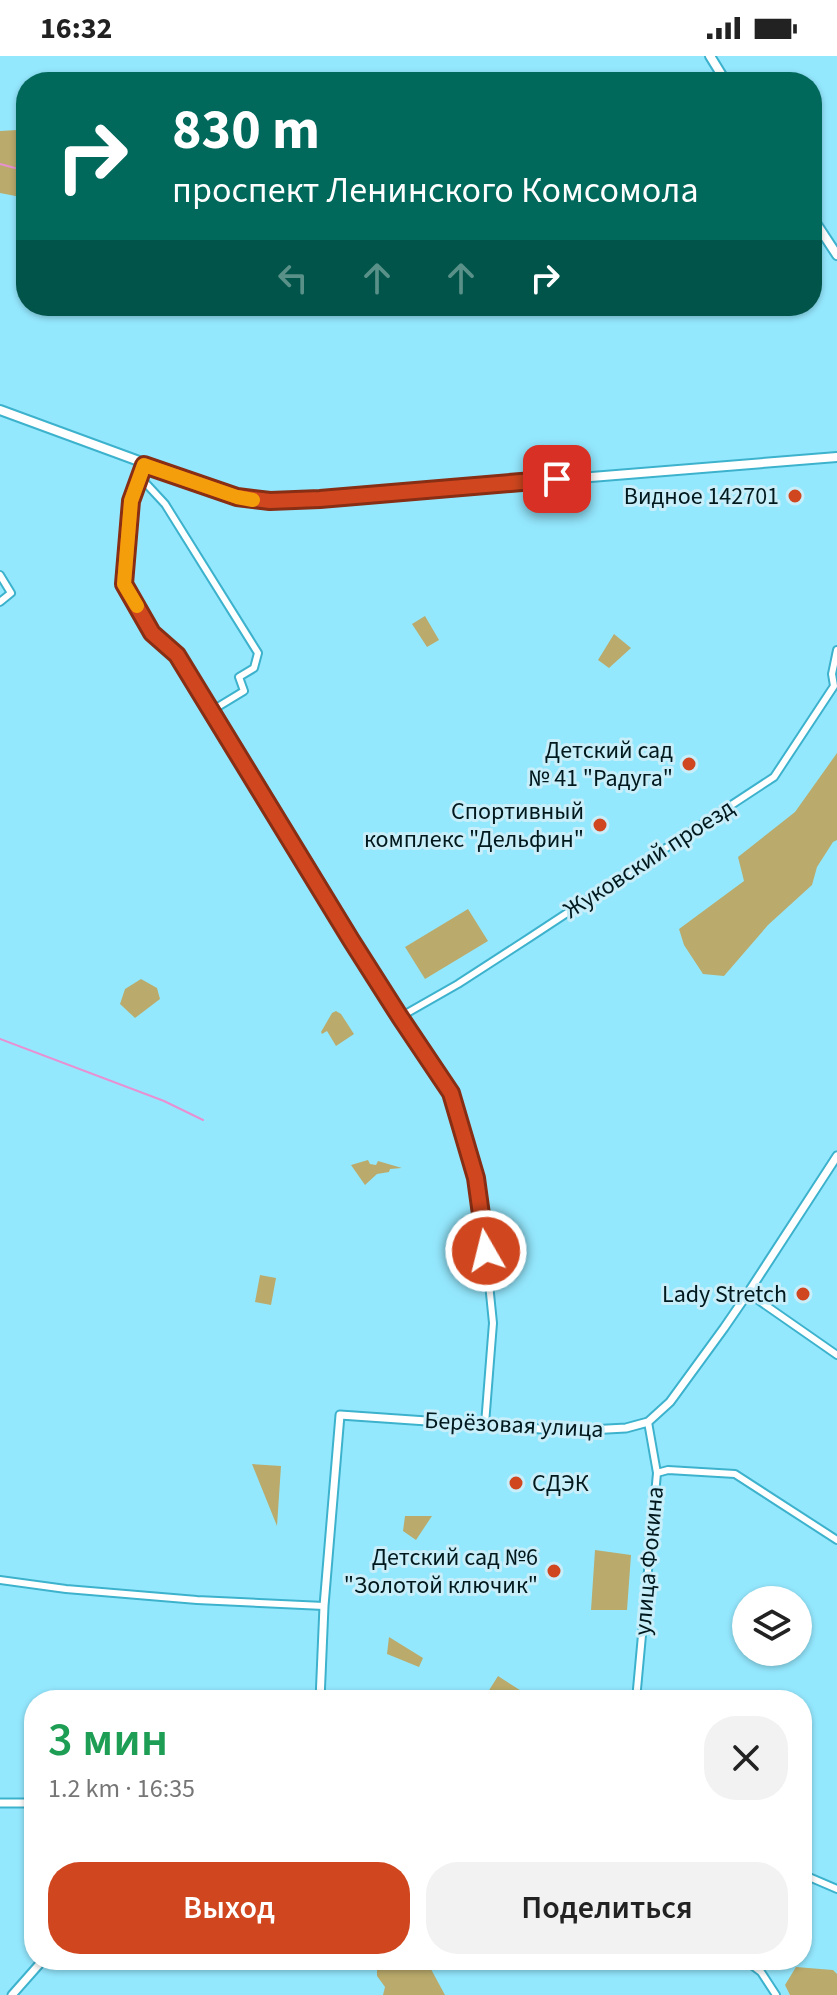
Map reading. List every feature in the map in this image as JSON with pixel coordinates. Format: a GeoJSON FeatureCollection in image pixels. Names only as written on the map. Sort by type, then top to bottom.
{"type":"FeatureCollection","features":[{"type":"Feature","properties":{"kind":"main road"},"geometry":{"type":"LineString","coordinates":[[822,232],[837,255]]}},
{"type":"Feature","properties":{"kind":"main road"},"geometry":{"type":"LineString","coordinates":[[0,410],[237,497],[287,501],[837,457]]}},
{"type":"Feature","properties":{"kind":"street"},"geometry":{"type":"LineString","coordinates":[[144,465],[131,501],[124,584],[152,633],[177,655],[400,1017],[451,1093],[476,1178],[486,1251]]}},
{"type":"Feature","properties":{"kind":"street"},"geometry":{"type":"LineString","coordinates":[[140,477],[165,504],[258,653],[254,668],[239,677],[244,691],[211,711]]}},
{"type":"Feature","properties":{"kind":"street"},"geometry":{"type":"LineString","coordinates":[[0,575],[11,593],[0,602]]}},
{"type":"Feature","properties":{"kind":"street","name":"Жуковский проезд"},"geometry":{"type":"LineString","coordinates":[[400,1017],[458,984],[774,777],[834,686],[832,674],[837,650]]}},
{"type":"Feature","properties":{"kind":"street"},"geometry":{"type":"LineString","coordinates":[[648,1422],[670,1402],[748,1293],[837,1156]]}},
{"type":"Feature","properties":{"kind":"street"},"geometry":{"type":"LineString","coordinates":[[485,1424],[493,1323],[487,1264]]}},
{"type":"Feature","properties":{"kind":"street"},"geometry":{"type":"LineString","coordinates":[[748,1293],[837,1355]]}},
{"type":"Feature","properties":{"kind":"street","name":"Берёзовая улица"},"geometry":{"type":"LineString","coordinates":[[324,1606],[340,1415],[591,1432],[648,1422]]}},
{"type":"Feature","properties":{"kind":"street","name":"улица Фокина"},"geometry":{"type":"LineString","coordinates":[[637,1690],[657,1473],[648,1422]]}},
{"type":"Feature","properties":{"kind":"street"},"geometry":{"type":"LineString","coordinates":[[657,1473],[668,1470],[735,1474],[837,1540]]}},
{"type":"Feature","properties":{"kind":"street"},"geometry":{"type":"LineString","coordinates":[[0,1580],[197,1600],[324,1606],[320,1690]]}},
{"type":"Feature","properties":{"kind":"street"},"geometry":{"type":"LineString","coordinates":[[0,1803],[24,1803]]}},
{"type":"Feature","properties":{"kind":"street"},"geometry":{"type":"LineString","coordinates":[[812,1878],[837,1889]]}},
{"type":"Feature","properties":{"kind":"street"},"geometry":{"type":"LineString","coordinates":[[12,1995],[34,1970]]}},
{"type":"Feature","properties":{"kind":"street"},"geometry":{"type":"LineString","coordinates":[[758,1970],[776,1995]]}},
{"type":"Feature","properties":{"kind":"shaded area"},"geometry":{"type":"Polygon","coordinates":[[[16,130],[16,196],[0,193],[0,131],[16,130]]]}},
{"type":"Feature","properties":{"kind":"shaded area"},"geometry":{"type":"Polygon","coordinates":[[[425,616],[439,640],[427,647],[412,624],[425,616]]]}},
{"type":"Feature","properties":{"kind":"shaded area"},"geometry":{"type":"Polygon","coordinates":[[[614,634],[631,648],[609,668],[598,660],[614,634]]]}},
{"type":"Feature","properties":{"kind":"shaded area"},"geometry":{"type":"Polygon","coordinates":[[[837,753],[837,840],[817,867],[812,885],[768,925],[724,976],[703,974],[684,945],[679,929],[744,881],[738,857],[795,812],[837,753]]]}},
{"type":"Feature","properties":{"kind":"shaded area"},"geometry":{"type":"Polygon","coordinates":[[[468,909],[488,941],[425,979],[405,947],[468,909]]]}},
{"type":"Feature","properties":{"kind":"shaded area"},"geometry":{"type":"Polygon","coordinates":[[[141,979],[157,988],[160,999],[135,1018],[120,1004],[125,989],[141,979]]]}},
{"type":"Feature","properties":{"kind":"shaded area"},"geometry":{"type":"Polygon","coordinates":[[[336,1011],[354,1034],[336,1046],[327,1031],[321,1032],[336,1011]]]}},
{"type":"Feature","properties":{"kind":"shaded area"},"geometry":{"type":"Polygon","coordinates":[[[368,1160],[370,1164],[376,1165],[378,1161],[402,1168],[377,1174],[365,1185],[351,1165],[368,1160]]]}},
{"type":"Feature","properties":{"kind":"shaded area"},"geometry":{"type":"Polygon","coordinates":[[[260,1275],[276,1278],[271,1305],[255,1302],[260,1275]]]}},
{"type":"Feature","properties":{"kind":"shaded area"},"geometry":{"type":"Polygon","coordinates":[[[252,1464],[281,1466],[277,1526],[252,1464]]]}},
{"type":"Feature","properties":{"kind":"shaded area"},"geometry":{"type":"Polygon","coordinates":[[[405,1516],[432,1516],[416,1540],[403,1531],[405,1516]]]}},
{"type":"Feature","properties":{"kind":"shaded area"},"geometry":{"type":"Polygon","coordinates":[[[595,1550],[631,1555],[627,1610],[591,1610],[595,1550]]]}},
{"type":"Feature","properties":{"kind":"shaded area"},"geometry":{"type":"Polygon","coordinates":[[[389,1637],[423,1658],[419,1667],[387,1654],[389,1637]]]}},
{"type":"Feature","properties":{"kind":"shaded area"},"geometry":{"type":"Polygon","coordinates":[[[498,1676],[520,1690],[489,1690],[498,1676]]]}},
{"type":"Feature","properties":{"kind":"shaded area"},"geometry":{"type":"Polygon","coordinates":[[[377,1970],[431,1970],[445,1995],[383,1995],[385,1987],[377,1976],[377,1970]]]}},
{"type":"Feature","properties":{"kind":"shaded area"},"geometry":{"type":"Polygon","coordinates":[[[794,1970],[833,1970],[837,1974],[837,1995],[790,1995],[785,1985],[794,1970]]]}},
{"type":"Feature","properties":{"kind":"waterway"},"geometry":{"type":"LineString","coordinates":[[0,164],[15,168]]}},
{"type":"Feature","properties":{"kind":"waterway"},"geometry":{"type":"LineString","coordinates":[[0,1039],[164,1101],[203,1120]]}},
{"type":"Feature","properties":{"kind":"slow traffic"},"geometry":{"type":"LineString","coordinates":[[137,606],[124,584],[131,501],[144,465],[253,500]]}},
{"type":"Feature","properties":{"kind":"place","name":"Видное 142701"},"geometry":{"type":"Point","coordinates":[795,496]}},
{"type":"Feature","properties":{"kind":"place","name":"Детский сад № 41 \"Радуга\""},"geometry":{"type":"Point","coordinates":[689,764]}},
{"type":"Feature","properties":{"kind":"place","name":"Спортивный комплекс \"Дельфин\""},"geometry":{"type":"Point","coordinates":[600,825]}},
{"type":"Feature","properties":{"kind":"place","name":"Lady Stretch"},"geometry":{"type":"Point","coordinates":[803,1294]}},
{"type":"Feature","properties":{"kind":"place","name":"СДЭК"},"geometry":{"type":"Point","coordinates":[516,1483]}},
{"type":"Feature","properties":{"kind":"place","name":"Детский сад №6 \"Золотой ключик\""},"geometry":{"type":"Point","coordinates":[554,1571]}},
{"type":"Feature","properties":{"kind":"route"},"geometry":{"type":"LineString","coordinates":[[486,1251],[476,1178],[451,1093],[351,940],[177,655],[152,633],[124,584],[131,501],[144,465],[237,497],[270,501],[557,479]]}}]}
